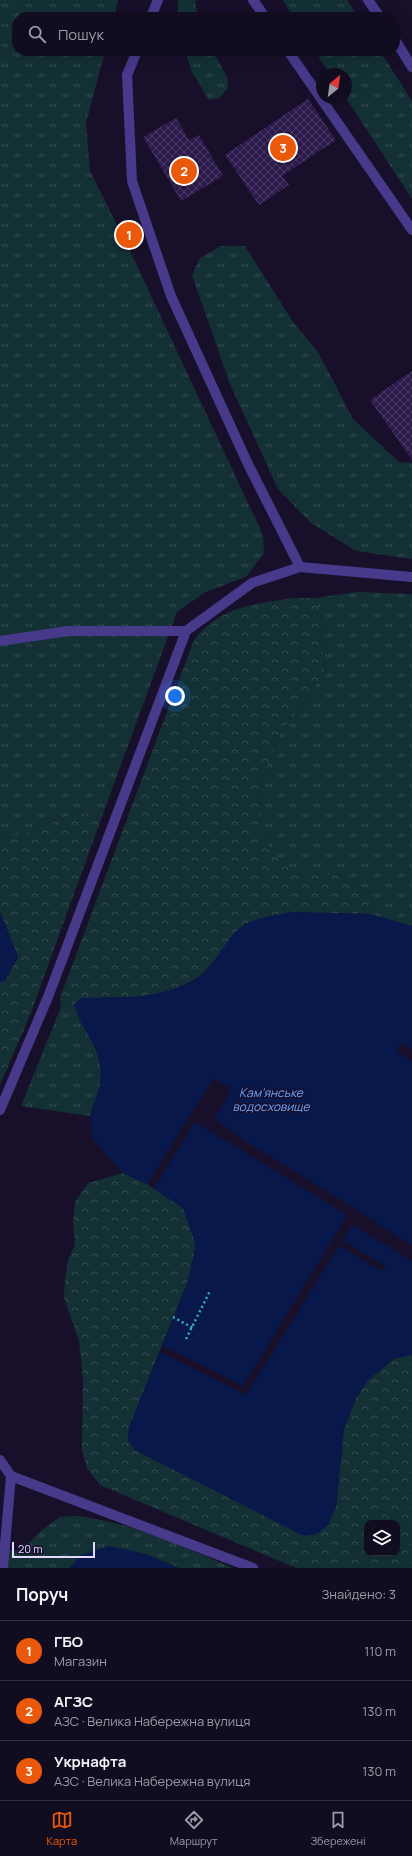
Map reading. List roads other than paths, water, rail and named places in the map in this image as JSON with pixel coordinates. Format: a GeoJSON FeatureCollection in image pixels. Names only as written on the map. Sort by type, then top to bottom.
{"type":"FeatureCollection","features":[{"type":"Feature","properties":{"kind":"street"},"geometry":{"type":"LineString","coordinates":[[153,12],[158,0]]}},
{"type":"Feature","properties":{"kind":"street"},"geometry":{"type":"LineString","coordinates":[[253,0],[261,12]]}},
{"type":"Feature","properties":{"kind":"street"},"geometry":{"type":"LineString","coordinates":[[368,0],[376,12]]}},
{"type":"Feature","properties":{"kind":"street"},"geometry":{"type":"LineString","coordinates":[[400,48],[412,67]]}},
{"type":"Feature","properties":{"kind":"street"},"geometry":{"type":"LineString","coordinates":[[135,56],[127,75],[132,181],[171,296],[248,464],[300,567]]}},
{"type":"Feature","properties":{"kind":"street"},"geometry":{"type":"LineString","coordinates":[[291,56],[412,230]]}},
{"type":"Feature","properties":{"kind":"street"},"geometry":{"type":"LineString","coordinates":[[0,1110],[48,997],[186,631],[252,583],[300,567],[412,577]]}},
{"type":"Feature","properties":{"kind":"street"},"geometry":{"type":"LineString","coordinates":[[0,641],[68,631],[186,631]]}},
{"type":"Feature","properties":{"kind":"street"},"geometry":{"type":"LineString","coordinates":[[0,1460],[11,1476],[252,1568]]}},
{"type":"Feature","properties":{"kind":"street"},"geometry":{"type":"LineString","coordinates":[[3,1568],[11,1476]]}},
{"type":"Feature","properties":{"kind":"water"},"geometry":{"type":"Polygon","coordinates":[[[0,912],[18,957],[5,981],[0,982],[0,912]]]}},
{"type":"Feature","properties":{"kind":"water","name":"Кам'янське водосховище"},"geometry":{"type":"Polygon","coordinates":[[[293,912],[370,914],[412,926],[412,1355],[395,1358],[368,1380],[356,1398],[344,1429],[336,1507],[328,1525],[317,1534],[304,1536],[135,1450],[128,1440],[129,1427],[188,1281],[196,1245],[183,1208],[147,1184],[123,1173],[93,1139],[90,1116],[100,1085],[101,1068],[96,1049],[81,1023],[74,1005],[81,998],[141,996],[155,994],[183,985],[197,978],[211,966],[232,936],[246,924],[264,917],[293,912]]]}},
{"type":"Feature","properties":{"kind":"water"},"geometry":{"type":"Polygon","coordinates":[[[109,1546],[145,1554],[179,1568],[70,1568],[81,1555],[109,1546]]]}},
{"type":"Feature","properties":{"kind":"place","name":"Укрнафта"},"geometry":{"type":"Point","coordinates":[283,148]}},
{"type":"Feature","properties":{"kind":"place","name":"АГЗС"},"geometry":{"type":"Point","coordinates":[184,171]}},
{"type":"Feature","properties":{"kind":"place","name":"ГБО"},"geometry":{"type":"Point","coordinates":[129,235]}}]}
